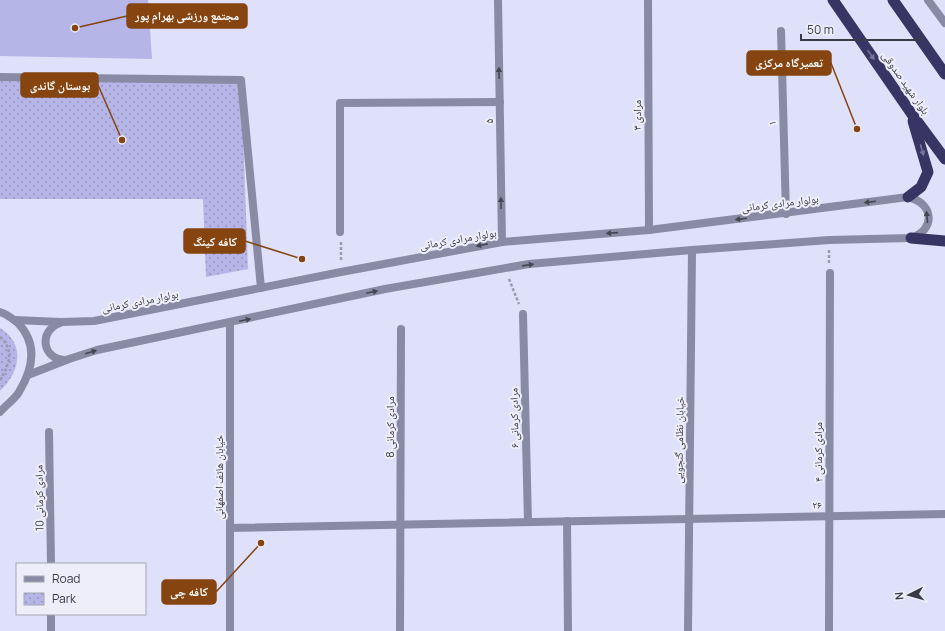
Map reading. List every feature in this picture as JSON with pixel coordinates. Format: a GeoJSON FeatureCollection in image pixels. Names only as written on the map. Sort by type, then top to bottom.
{"type":"FeatureCollection","features":[{"type":"Feature","properties":{"kind":"highway","name":"بلوار شهید صدوقی"},"geometry":{"type":"LineString","coordinates":[[833,0],[911,113],[945,159]]}},
{"type":"Feature","properties":{"kind":"highway"},"geometry":{"type":"LineString","coordinates":[[892,0],[945,74]]}},
{"type":"Feature","properties":{"kind":"highway"},"geometry":{"type":"LineString","coordinates":[[908,197],[921,187],[928,172],[911,113]]}},
{"type":"Feature","properties":{"kind":"highway"},"geometry":{"type":"LineString","coordinates":[[911,238],[945,241]]}},
{"type":"Feature","properties":{"kind":"street","name":"۵"},"geometry":{"type":"LineString","coordinates":[[498,0],[502,242]]}},
{"type":"Feature","properties":{"kind":"street","name":"مرادی ۳"},"geometry":{"type":"LineString","coordinates":[[648,0],[649,230]]}},
{"type":"Feature","properties":{"kind":"street"},"geometry":{"type":"LineString","coordinates":[[928,0],[945,23]]}},
{"type":"Feature","properties":{"kind":"street","name":"۱"},"geometry":{"type":"LineString","coordinates":[[781,31],[786,214]]}},
{"type":"Feature","properties":{"kind":"street"},"geometry":{"type":"LineString","coordinates":[[0,77],[241,80],[261,288]]}},
{"type":"Feature","properties":{"kind":"street"},"geometry":{"type":"LineString","coordinates":[[340,232],[340,103],[500,102]]}},
{"type":"Feature","properties":{"kind":"street"},"geometry":{"type":"LineString","coordinates":[[28,375],[97,350],[230,323],[384,289],[529,264],[829,240],[911,238],[919,236],[924,231],[928,224],[929,216],[927,209],[922,203],[916,199],[908,197]]}},
{"type":"Feature","properties":{"kind":"street","name":"بولوار مرادی کرمانی"},"geometry":{"type":"LineString","coordinates":[[15,320],[61,322],[94,321],[502,242],[649,230],[786,214],[908,197]]}},
{"type":"Feature","properties":{"kind":"street","name":"خیابان نظامی گنجویی"},"geometry":{"type":"LineString","coordinates":[[688,631],[692,250]]}},
{"type":"Feature","properties":{"kind":"street","name":"مرادی کرمانی ۴"},"geometry":{"type":"LineString","coordinates":[[829,631],[830,273]]}},
{"type":"Feature","properties":{"kind":"street"},"geometry":{"type":"LineString","coordinates":[[0,312],[15,320],[26,331],[32,346],[32,360],[28,375],[19,393],[0,412]]}},
{"type":"Feature","properties":{"kind":"street","name":"مرادی کرمانی ۶"},"geometry":{"type":"LineString","coordinates":[[523,314],[528,522]]}},
{"type":"Feature","properties":{"kind":"street"},"geometry":{"type":"LineString","coordinates":[[61,322],[52,327],[46,335],[46,345],[50,354],[54,357],[59,359],[69,359]]}},
{"type":"Feature","properties":{"kind":"street","name":"خیابان هاتف اصفهانی"},"geometry":{"type":"LineString","coordinates":[[230,323],[230,631]]}},
{"type":"Feature","properties":{"kind":"street","name":"مرادی کرمانی 8"},"geometry":{"type":"LineString","coordinates":[[400,631],[401,329]]}},
{"type":"Feature","properties":{"kind":"street","name":"مرادی کرمانی 10"},"geometry":{"type":"LineString","coordinates":[[49,432],[51,563]]}},
{"type":"Feature","properties":{"kind":"street","name":"۲۶"},"geometry":{"type":"LineString","coordinates":[[230,528],[945,514]]}},
{"type":"Feature","properties":{"kind":"street"},"geometry":{"type":"LineString","coordinates":[[567,521],[568,631]]}},
{"type":"Feature","properties":{"kind":"street"},"geometry":{"type":"LineString","coordinates":[[51,615],[51,631]]}},
{"type":"Feature","properties":{"kind":"path"},"geometry":{"type":"LineString","coordinates":[[340,232],[341,272]]}},
{"type":"Feature","properties":{"kind":"path"},"geometry":{"type":"LineString","coordinates":[[829,240],[830,273]]}},
{"type":"Feature","properties":{"kind":"path"},"geometry":{"type":"LineString","coordinates":[[504,269],[523,314]]}},
{"type":"Feature","properties":{"kind":"path"},"geometry":{"type":"LineString","coordinates":[[0,337],[7,344],[9,350],[7,367],[1,375],[0,380]]}},
{"type":"Feature","properties":{"kind":"green space"},"geometry":{"type":"Polygon","coordinates":[[[0,0],[148,0],[152,59],[0,56],[0,0]]]}},
{"type":"Feature","properties":{"kind":"green space"},"geometry":{"type":"Polygon","coordinates":[[[0,80],[241,80],[248,269],[206,277],[203,199],[0,199],[0,80]]]}},
{"type":"Feature","properties":{"kind":"green space"},"geometry":{"type":"Polygon","coordinates":[[[0,328],[14,342],[17,350],[17,358],[16,367],[12,375],[0,391],[0,328]]]}},
{"type":"Feature","properties":{"kind":"place","name":"مجتمع ورزشی بهرام پور"},"geometry":{"type":"Point","coordinates":[75,28]}},
{"type":"Feature","properties":{"kind":"place","name":"تعمیرگاه مرکزی"},"geometry":{"type":"Point","coordinates":[857,129]}},
{"type":"Feature","properties":{"kind":"place","name":"بوستان گاندی"},"geometry":{"type":"Point","coordinates":[122,140]}},
{"type":"Feature","properties":{"kind":"place","name":"کافه کینگ"},"geometry":{"type":"Point","coordinates":[302,259]}},
{"type":"Feature","properties":{"kind":"place","name":"کافه چی"},"geometry":{"type":"Point","coordinates":[261,543]}}]}
